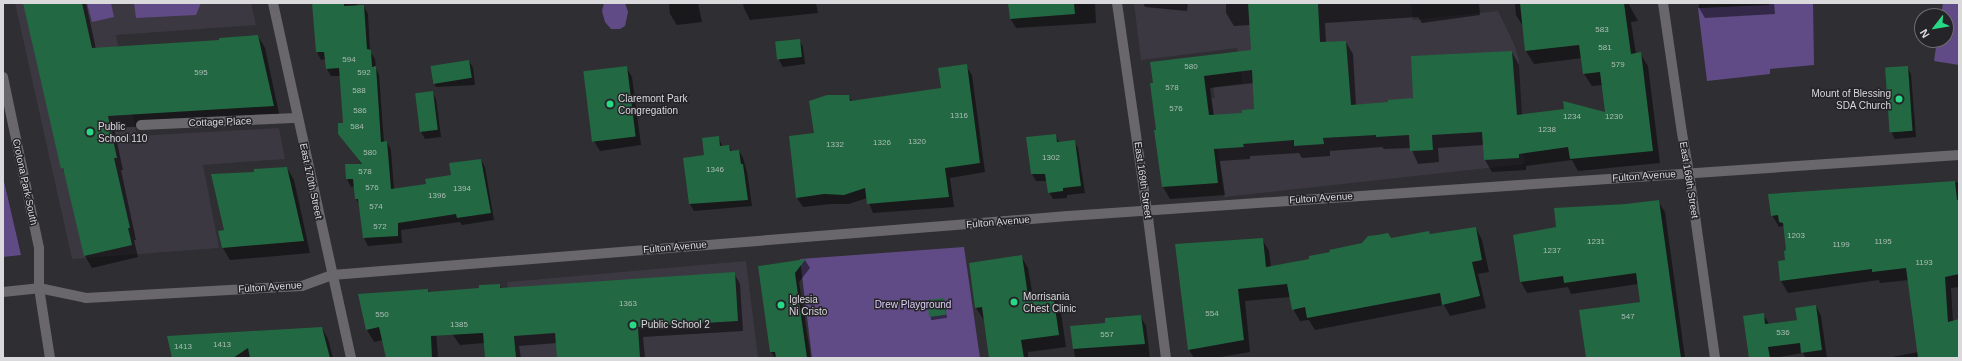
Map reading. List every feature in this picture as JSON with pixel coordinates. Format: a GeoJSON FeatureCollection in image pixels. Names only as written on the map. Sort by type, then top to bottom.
{"type":"FeatureCollection","features":[{"type":"Feature","properties":{"kind":"street","name":"East 170th Street"},"geometry":{"type":"LineString","coordinates":[[273,3],[350,358]]}},
{"type":"Feature","properties":{"kind":"street","name":"East 169th Street"},"geometry":{"type":"LineString","coordinates":[[1116,3],[1147,210],[1166,358]]}},
{"type":"Feature","properties":{"kind":"street","name":"East 168th Street"},"geometry":{"type":"LineString","coordinates":[[1663,3],[1715,358]]}},
{"type":"Feature","properties":{"kind":"street","name":"Crotona Park South"},"geometry":{"type":"LineString","coordinates":[[3,77],[40,248],[39,288],[50,358]]}},
{"type":"Feature","properties":{"kind":"street","name":"Cottage Place"},"geometry":{"type":"LineString","coordinates":[[141,125],[298,118]]}},
{"type":"Feature","properties":{"kind":"street","name":"Fulton Avenue"},"geometry":{"type":"LineString","coordinates":[[3,292],[39,288],[86,298],[302,286],[332,275],[1147,210],[1959,155]]}},
{"type":"Feature","properties":{"kind":"shaded area","name":"Public School 110"},"geometry":{"type":"Polygon","coordinates":[[[15,3],[251,3],[256,25],[116,35],[137,136],[279,128],[285,159],[203,165],[219,248],[72,259],[15,3]]]}},
{"type":"Feature","properties":{"kind":"shaded area"},"geometry":{"type":"Polygon","coordinates":[[[1134,3],[1411,3],[1413,20],[1498,11],[1514,44],[1519,60],[1524,164],[1224,197],[1211,98],[1215,98],[1213,87],[1242,83],[1237,48],[1141,60],[1134,3]]]}},
{"type":"Feature","properties":{"kind":"shaded area","name":"Public School 2"},"geometry":{"type":"Polygon","coordinates":[[[746,261],[758,358],[517,358],[507,282],[746,261]]]}},
{"type":"Feature","properties":{"kind":"green space"},"geometry":{"type":"Polygon","coordinates":[[[87,3],[111,3],[114,17],[92,22],[87,3]]]}},
{"type":"Feature","properties":{"kind":"green space"},"geometry":{"type":"Polygon","coordinates":[[[134,3],[201,3],[196,15],[136,18],[134,3]]]}},
{"type":"Feature","properties":{"kind":"green space"},"geometry":{"type":"Polygon","coordinates":[[[604,3],[625,3],[628,12],[625,26],[620,29],[611,29],[605,22],[602,11],[604,3]]]}},
{"type":"Feature","properties":{"kind":"green space"},"geometry":{"type":"Polygon","coordinates":[[[1769,3],[1813,3],[1814,65],[1770,69],[1770,74],[1707,81],[1698,8],[1769,5],[1769,3]]]}},
{"type":"Feature","properties":{"kind":"green space"},"geometry":{"type":"Polygon","coordinates":[[[1943,3],[1959,3],[1959,65],[1934,61],[1936,48],[1954,48],[1954,8],[1942,8],[1943,3]]]}},
{"type":"Feature","properties":{"kind":"green space"},"geometry":{"type":"Polygon","coordinates":[[[3,177],[21,255],[3,257],[3,177]]]}},
{"type":"Feature","properties":{"kind":"green space","name":"Drew Playground"},"geometry":{"type":"Polygon","coordinates":[[[964,247],[980,358],[812,358],[800,259],[964,247]]]}},
{"type":"Feature","properties":{"kind":"building"},"geometry":{"type":"Polygon","coordinates":[[[23,3],[82,3],[92,48],[219,40],[219,38],[258,35],[274,106],[108,116],[117,158],[114,158],[130,228],[128,228],[132,245],[84,256],[63,168],[61,169],[23,3]]]}},
{"type":"Feature","properties":{"kind":"building"},"geometry":{"type":"Polygon","coordinates":[[[312,3],[344,3],[344,6],[364,5],[367,49],[371,50],[372,67],[376,66],[381,142],[387,141],[391,189],[426,184],[425,179],[451,175],[449,163],[481,159],[491,213],[457,218],[456,214],[398,223],[398,236],[363,238],[358,199],[355,199],[353,179],[346,179],[345,164],[362,164],[338,134],[338,123],[343,123],[339,68],[326,69],[324,52],[316,52],[312,3]]]}},
{"type":"Feature","properties":{"kind":"building"},"geometry":{"type":"Polygon","coordinates":[[[1008,3],[1074,3],[1075,14],[1010,19],[1008,3]]]}},
{"type":"Feature","properties":{"kind":"building"},"geometry":{"type":"Polygon","coordinates":[[[1248,3],[1318,3],[1320,42],[1346,41],[1351,105],[1413,98],[1411,56],[1512,51],[1517,115],[1564,109],[1563,101],[1605,112],[1600,72],[1583,74],[1579,45],[1525,51],[1520,3],[1624,3],[1631,54],[1641,52],[1653,151],[1570,159],[1568,147],[1519,154],[1519,158],[1484,160],[1482,132],[1432,135],[1433,150],[1410,151],[1409,135],[1323,138],[1324,144],[1294,146],[1294,140],[1243,144],[1244,147],[1214,149],[1218,183],[1162,187],[1154,130],[1156,130],[1150,83],[1153,83],[1150,62],[1251,50],[1248,3]],[[1252,70],[1204,76],[1209,115],[1242,113],[1242,110],[1254,109],[1252,70]]]}},
{"type":"Feature","properties":{"kind":"building"},"geometry":{"type":"Polygon","coordinates":[[[800,39],[802,57],[777,60],[775,42],[800,39]]]}},
{"type":"Feature","properties":{"kind":"building"},"geometry":{"type":"Polygon","coordinates":[[[469,60],[472,78],[433,84],[430,66],[469,60]]]}},
{"type":"Feature","properties":{"kind":"building"},"geometry":{"type":"Polygon","coordinates":[[[967,64],[980,163],[945,168],[949,197],[867,204],[865,188],[844,195],[824,194],[796,198],[789,136],[814,133],[809,101],[827,95],[849,95],[850,101],[941,88],[938,68],[967,64]]]}},
{"type":"Feature","properties":{"kind":"building","name":"Claremont Park Congregation"},"geometry":{"type":"Polygon","coordinates":[[[627,66],[636,136],[592,142],[583,71],[627,66]]]}},
{"type":"Feature","properties":{"kind":"building","name":"Mount of Blessing SDA Church"},"geometry":{"type":"Polygon","coordinates":[[[1908,66],[1913,131],[1890,132],[1885,68],[1908,66]]]}},
{"type":"Feature","properties":{"kind":"building"},"geometry":{"type":"Polygon","coordinates":[[[433,91],[438,130],[420,132],[415,93],[433,91]]]}},
{"type":"Feature","properties":{"kind":"building"},"geometry":{"type":"Polygon","coordinates":[[[1056,134],[1057,142],[1075,140],[1081,186],[1063,188],[1063,191],[1048,193],[1045,174],[1031,174],[1026,137],[1056,134]]]}},
{"type":"Feature","properties":{"kind":"building"},"geometry":{"type":"Polygon","coordinates":[[[719,136],[720,146],[729,145],[730,151],[739,150],[741,164],[743,164],[748,200],[689,204],[683,158],[704,155],[702,138],[719,136]]]}},
{"type":"Feature","properties":{"kind":"building"},"geometry":{"type":"Polygon","coordinates":[[[287,167],[304,241],[222,248],[218,231],[224,230],[211,174],[254,172],[254,169],[287,167]]]}},
{"type":"Feature","properties":{"kind":"building"},"geometry":{"type":"Polygon","coordinates":[[[1955,181],[1957,200],[1959,200],[1959,274],[1945,277],[1948,322],[1959,319],[1959,358],[1918,358],[1906,268],[1872,272],[1872,269],[1780,281],[1778,261],[1785,260],[1784,251],[1786,250],[1783,223],[1779,222],[1778,215],[1771,216],[1768,194],[1955,181]]]}},
{"type":"Feature","properties":{"kind":"building"},"geometry":{"type":"Polygon","coordinates":[[[1659,200],[1681,358],[1586,358],[1579,310],[1640,302],[1636,273],[1564,283],[1563,276],[1520,282],[1513,235],[1556,227],[1554,208],[1626,204],[1659,200]]]}},
{"type":"Feature","properties":{"kind":"building"},"geometry":{"type":"Polygon","coordinates":[[[1476,227],[1482,260],[1472,262],[1480,296],[1442,305],[1440,293],[1307,318],[1305,307],[1292,310],[1287,284],[1238,289],[1244,340],[1188,350],[1175,244],[1263,238],[1266,267],[1309,259],[1309,256],[1362,243],[1368,236],[1388,233],[1391,238],[1429,231],[1430,234],[1476,227]]]}},
{"type":"Feature","properties":{"kind":"building","name":"Morrisania Chest Clinic"},"geometry":{"type":"Polygon","coordinates":[[[1022,255],[1028,296],[1053,293],[1059,335],[1021,340],[1024,358],[989,358],[982,307],[975,308],[969,263],[1022,255]]]}},
{"type":"Feature","properties":{"kind":"building","name":"Iglesia Ni Cristo"},"geometry":{"type":"Polygon","coordinates":[[[806,259],[795,273],[807,358],[776,358],[775,352],[770,352],[758,266],[806,259]]]}},
{"type":"Feature","properties":{"kind":"building","name":"Public School 2"},"geometry":{"type":"Polygon","coordinates":[[[735,272],[738,321],[638,327],[640,358],[557,358],[555,333],[514,336],[516,357],[485,358],[483,333],[431,336],[432,358],[386,358],[379,327],[366,330],[358,294],[428,289],[428,292],[479,288],[479,285],[500,284],[500,288],[735,272]]]}},
{"type":"Feature","properties":{"kind":"building"},"geometry":{"type":"Polygon","coordinates":[[[944,298],[946,315],[929,317],[927,300],[944,298]]]}},
{"type":"Feature","properties":{"kind":"building"},"geometry":{"type":"Polygon","coordinates":[[[1816,305],[1822,350],[1801,353],[1800,343],[1768,347],[1770,358],[1749,358],[1743,316],[1764,313],[1765,324],[1797,320],[1795,308],[1816,305]]]}},
{"type":"Feature","properties":{"kind":"building"},"geometry":{"type":"Polygon","coordinates":[[[1141,315],[1145,344],[1073,349],[1070,326],[1105,323],[1105,318],[1141,315]]]}},
{"type":"Feature","properties":{"kind":"building"},"geometry":{"type":"Polygon","coordinates":[[[322,327],[330,358],[250,358],[248,348],[233,358],[172,358],[167,336],[322,327]]]}},
{"type":"Feature","properties":{"kind":"place","name":"Mount of Blessing SDA Church"},"geometry":{"type":"Point","coordinates":[1899,99]}},
{"type":"Feature","properties":{"kind":"place","name":"Claremont Park Congregation"},"geometry":{"type":"Point","coordinates":[610,104]}},
{"type":"Feature","properties":{"kind":"place","name":"Public School 110"},"geometry":{"type":"Point","coordinates":[90,132]}},
{"type":"Feature","properties":{"kind":"place","name":"Morrisania Chest Clinic"},"geometry":{"type":"Point","coordinates":[1014,302]}},
{"type":"Feature","properties":{"kind":"place","name":"Iglesia Ni Cristo"},"geometry":{"type":"Point","coordinates":[781,305]}},
{"type":"Feature","properties":{"kind":"place","name":"Public School 2"},"geometry":{"type":"Point","coordinates":[633,325]}}]}
